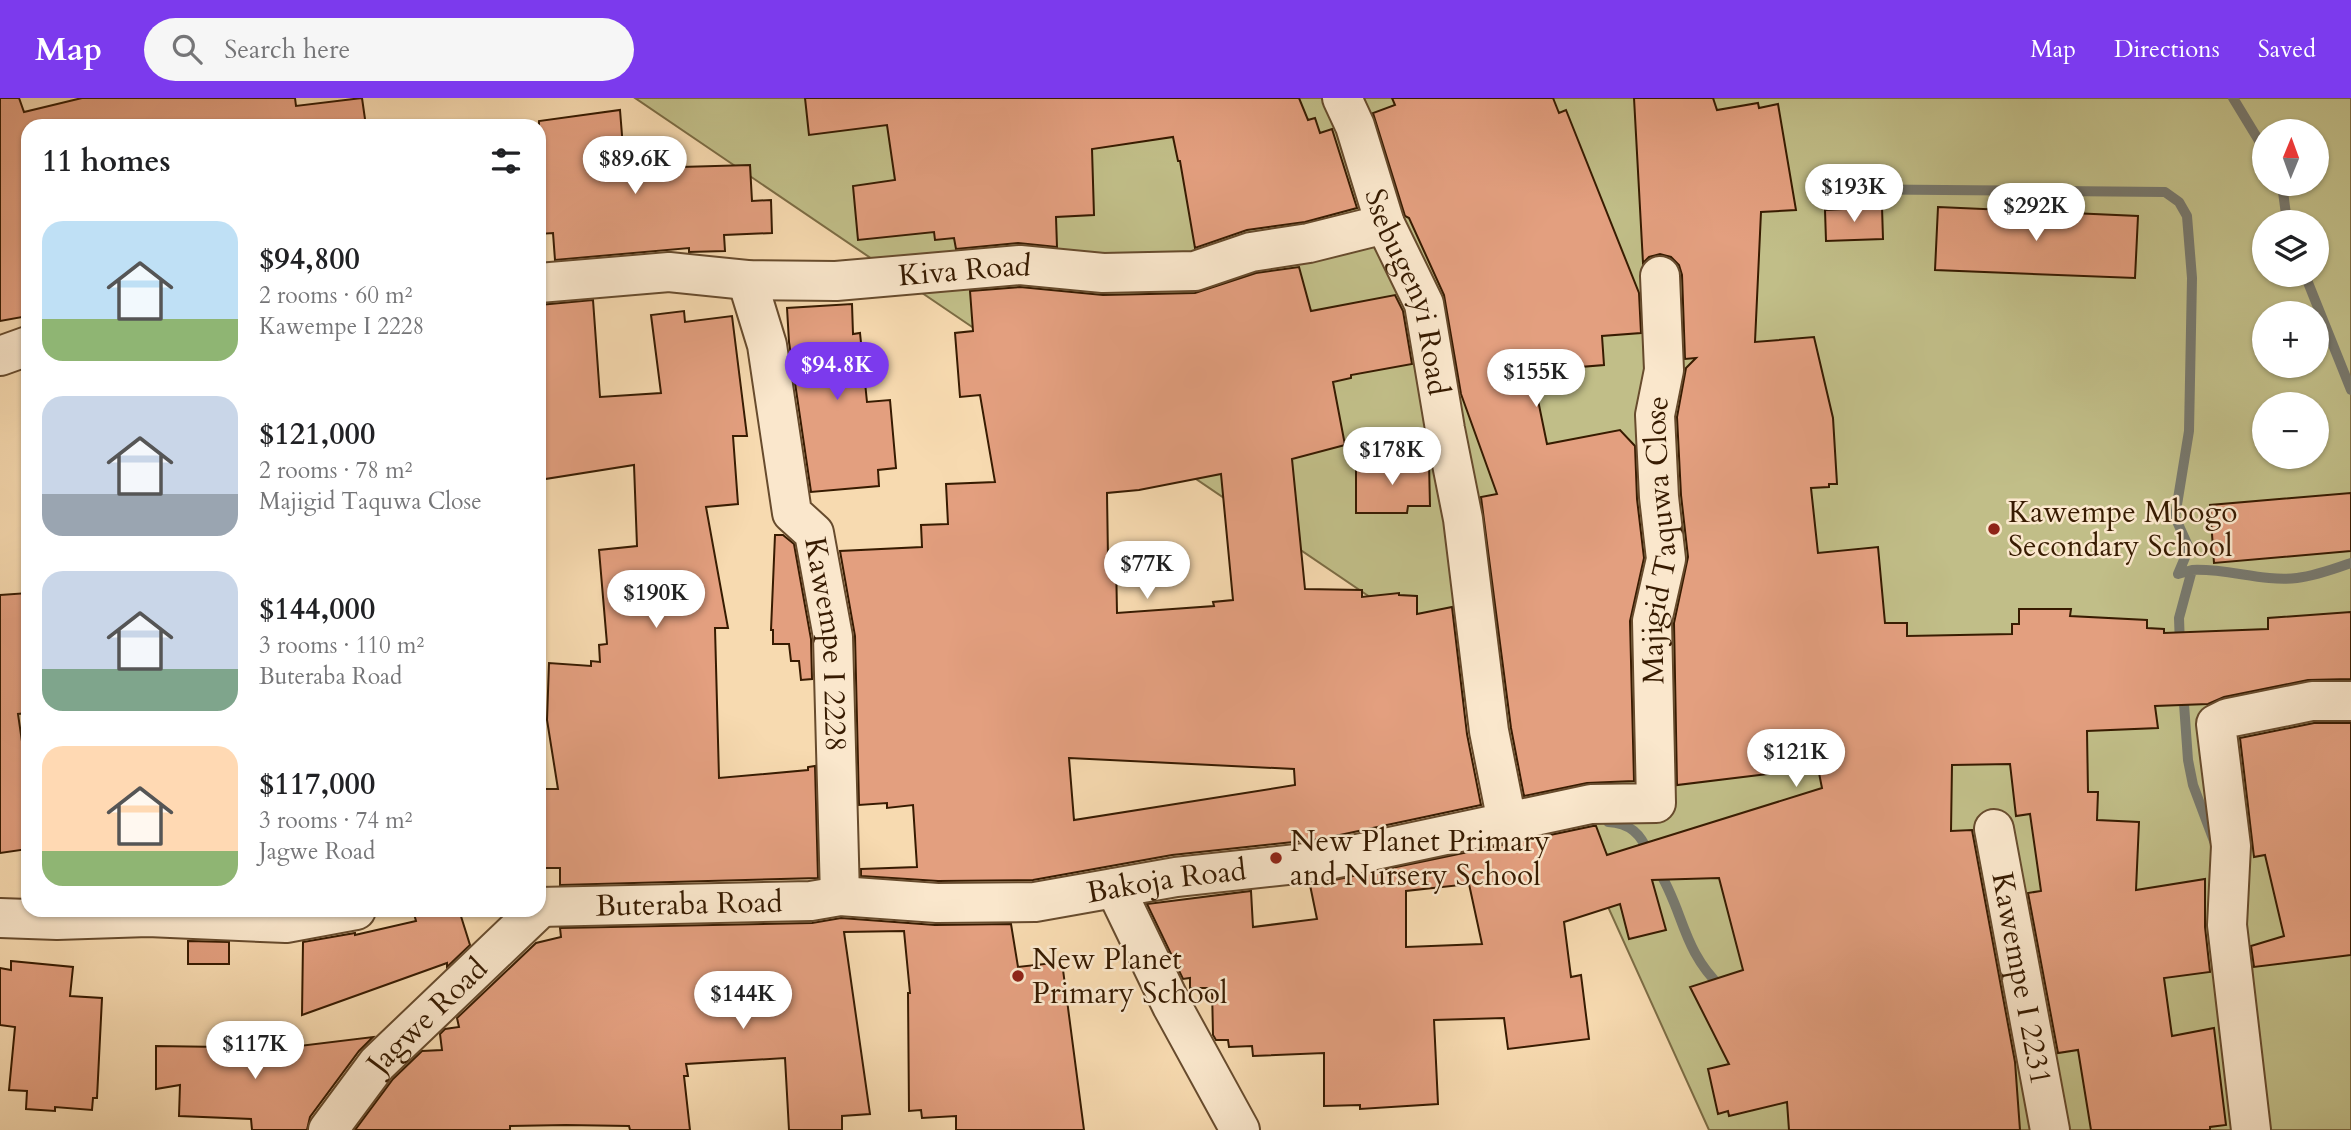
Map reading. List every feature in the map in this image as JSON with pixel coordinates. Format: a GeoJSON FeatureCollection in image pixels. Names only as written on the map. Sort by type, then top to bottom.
{"type":"FeatureCollection","features":[{"type":"Feature","properties":{"kind":"street","name":"Ssebugenyi Road"},"geometry":{"type":"LineString","coordinates":[[1342,98],[1354,126],[1385,224],[1424,304],[1463,519],[1489,731],[1507,822]]}},
{"type":"Feature","properties":{"kind":"street","name":"Kiva Road"},"geometry":{"type":"LineString","coordinates":[[546,282],[668,272],[747,280],[836,281],[1020,265],[1103,273],[1195,271],[1251,252],[1308,243],[1385,224]]}},
{"type":"Feature","properties":{"kind":"street","name":"Majigid Taquwa Close"},"geometry":{"type":"LineString","coordinates":[[1656,803],[1652,621],[1666,559],[1655,415],[1664,370],[1660,276]]}},
{"type":"Feature","properties":{"kind":"street","name":"Kawempe I 2228"},"geometry":{"type":"LineString","coordinates":[[747,280],[767,345],[792,513],[814,533],[833,637],[840,896]]}},
{"type":"Feature","properties":{"kind":"street"},"geometry":{"type":"LineString","coordinates":[[0,356],[21,348]]}},
{"type":"Feature","properties":{"kind":"street"},"geometry":{"type":"LineString","coordinates":[[2251,1130],[2227,925],[2231,846],[2216,724],[2228,718],[2312,701],[2351,701]]}},
{"type":"Feature","properties":{"kind":"street","name":"Bakoja Road"},"geometry":{"type":"LineString","coordinates":[[840,896],[937,903],[1035,902],[1177,877],[1324,861],[1591,804],[1656,803]]}},
{"type":"Feature","properties":{"kind":"street","name":"Kawempe I 2231"},"geometry":{"type":"LineString","coordinates":[[1994,829],[2050,1130]]}},
{"type":"Feature","properties":{"kind":"street"},"geometry":{"type":"LineString","coordinates":[[1115,888],[1172,1006],[1240,1130]]}},
{"type":"Feature","properties":{"kind":"street","name":"Buteraba Road"},"geometry":{"type":"LineString","coordinates":[[546,908],[811,901],[840,896]]}},
{"type":"Feature","properties":{"kind":"street"},"geometry":{"type":"LineString","coordinates":[[0,918],[57,920],[148,917],[286,923],[318,917]]}},
{"type":"Feature","properties":{"kind":"street","name":"Jagwe Road"},"geometry":{"type":"LineString","coordinates":[[328,1130],[377,1064],[530,917]]}},
{"type":"Feature","properties":{"kind":"shaded area"},"geometry":{"type":"Polygon","coordinates":[[[635,98],[2351,98],[2351,1130],[1709,1130],[1571,825],[1386,608],[635,98]]]}},
{"type":"Feature","properties":{"kind":"building"},"geometry":{"type":"Polygon","coordinates":[[[0,98],[19,98],[24,112],[82,98],[295,98],[296,106],[362,98],[365,119],[21,119],[21,317],[0,321],[0,98]]]}},
{"type":"Feature","properties":{"kind":"building"},"geometry":{"type":"Polygon","coordinates":[[[805,98],[1299,98],[1308,120],[1315,118],[1320,133],[1332,129],[1357,208],[1305,222],[1247,230],[1195,248],[1180,161],[1173,137],[1092,149],[1094,215],[1056,217],[1057,247],[1018,243],[956,249],[954,238],[935,240],[934,232],[858,240],[853,186],[895,180],[887,125],[809,135],[805,98]]]}},
{"type":"Feature","properties":{"kind":"building"},"geometry":{"type":"Polygon","coordinates":[[[1392,98],[1553,98],[1559,113],[1566,110],[1639,293],[1641,333],[1602,336],[1604,365],[1532,371],[1547,444],[1620,430],[1635,446],[1637,499],[1644,558],[1630,621],[1634,781],[1587,783],[1524,796],[1511,728],[1481,497],[1497,494],[1461,394],[1444,295],[1409,218],[1405,216],[1373,113],[1395,105],[1392,98]]]}},
{"type":"Feature","properties":{"kind":"building"},"geometry":{"type":"Polygon","coordinates":[[[1634,98],[1713,98],[1717,110],[1758,103],[1759,108],[1778,104],[1796,210],[1761,212],[1755,342],[1814,337],[1833,418],[1837,484],[1811,488],[1818,553],[1878,547],[1885,623],[1907,623],[1907,636],[2012,634],[2012,624],[2019,624],[2019,609],[2071,609],[2070,616],[2147,620],[2147,628],[2164,629],[2164,633],[2268,629],[2268,618],[2351,612],[2351,679],[2308,680],[2224,697],[2208,704],[2155,706],[2158,728],[2087,731],[2088,792],[2098,792],[2097,820],[2139,822],[2136,890],[2205,879],[2205,927],[2210,972],[2164,978],[2172,1036],[2214,1028],[2226,1125],[2210,1127],[2210,1130],[2091,1130],[2078,1050],[2058,1053],[2028,893],[2041,891],[2030,814],[2016,816],[2010,764],[1952,765],[1951,831],[1972,830],[2015,1062],[2020,1130],[1789,1130],[1787,1102],[1729,1116],[1728,1111],[1718,1114],[1708,1069],[1729,1064],[1690,987],[1743,970],[1719,878],[1652,880],[1666,930],[1629,939],[1620,904],[1564,922],[1571,977],[1581,975],[1589,1039],[1508,1049],[1504,1018],[1434,1020],[1438,1104],[1360,1109],[1360,1105],[1324,1106],[1324,1053],[1253,1056],[1252,1046],[1229,1047],[1228,1040],[1216,1040],[1213,1035],[1212,988],[1190,988],[1190,978],[1183,979],[1147,904],[1251,891],[1253,927],[1317,919],[1310,885],[1593,826],[1596,826],[1607,855],[1822,788],[1818,768],[1677,785],[1674,623],[1688,557],[1681,495],[1677,417],[1686,368],[1696,358],[1685,359],[1682,275],[1679,265],[1671,257],[1660,254],[1649,257],[1643,263],[1634,98]],[[1469,884],[1406,891],[1406,947],[1482,944],[1469,884]]]}},
{"type":"Feature","properties":{"kind":"building"},"geometry":{"type":"Polygon","coordinates":[[[620,110],[625,173],[680,167],[750,165],[752,201],[771,200],[772,233],[724,235],[725,251],[689,252],[689,248],[555,260],[553,233],[546,234],[546,120],[620,110]]]}},
{"type":"Feature","properties":{"kind":"building"},"geometry":{"type":"Polygon","coordinates":[[[1882,207],[1883,239],[1826,241],[1825,210],[1882,207]]]}},
{"type":"Feature","properties":{"kind":"building"},"geometry":{"type":"Polygon","coordinates":[[[1938,207],[2138,216],[2135,278],[1935,270],[1938,207]]]}},
{"type":"Feature","properties":{"kind":"building"},"geometry":{"type":"Polygon","coordinates":[[[1299,267],[1311,311],[1395,295],[1403,311],[1412,364],[1351,375],[1351,378],[1333,382],[1345,445],[1292,459],[1305,589],[1362,590],[1362,597],[1399,593],[1417,596],[1417,614],[1452,607],[1467,734],[1481,805],[1321,839],[1172,855],[1033,880],[938,881],[861,876],[861,869],[917,867],[913,805],[887,808],[887,803],[859,805],[855,636],[840,551],[922,547],[921,525],[948,524],[946,484],[995,482],[980,395],[960,397],[955,333],[973,331],[970,291],[1020,287],[1103,295],[1195,293],[1256,273],[1299,267]],[[1221,474],[1139,490],[1107,493],[1108,558],[1116,558],[1117,613],[1214,606],[1213,602],[1233,600],[1221,474]],[[1069,758],[1074,820],[1295,785],[1294,769],[1069,758]]]}},
{"type":"Feature","properties":{"kind":"building"},"geometry":{"type":"Polygon","coordinates":[[[593,300],[600,397],[661,393],[651,315],[684,311],[685,322],[732,316],[747,436],[733,436],[738,504],[706,507],[728,628],[715,628],[719,778],[808,770],[808,767],[815,766],[818,878],[560,885],[560,868],[546,868],[546,789],[558,789],[547,720],[549,663],[591,666],[591,661],[600,662],[599,645],[607,644],[599,550],[637,546],[634,465],[546,479],[546,304],[593,300]]]}},
{"type":"Feature","properties":{"kind":"building"},"geometry":{"type":"Polygon","coordinates":[[[852,304],[853,334],[860,333],[867,402],[890,400],[896,468],[878,470],[879,486],[811,492],[789,342],[787,308],[852,304]]]}},
{"type":"Feature","properties":{"kind":"building"},"geometry":{"type":"Polygon","coordinates":[[[1356,463],[1429,463],[1430,506],[1408,506],[1407,513],[1356,513],[1356,463]]]}},
{"type":"Feature","properties":{"kind":"building"},"geometry":{"type":"Polygon","coordinates":[[[2351,493],[2351,551],[2214,563],[2210,505],[2351,493]]]}},
{"type":"Feature","properties":{"kind":"building"},"geometry":{"type":"Polygon","coordinates":[[[775,535],[783,535],[794,544],[811,639],[812,679],[801,680],[799,661],[791,661],[789,644],[773,644],[771,630],[775,535]]]}},
{"type":"Feature","properties":{"kind":"building"},"geometry":{"type":"Polygon","coordinates":[[[21,594],[21,714],[18,714],[21,735],[21,850],[0,853],[0,595],[21,594]]]}},
{"type":"Feature","properties":{"kind":"building"},"geometry":{"type":"Polygon","coordinates":[[[2314,723],[2351,723],[2351,955],[2254,967],[2251,946],[2284,936],[2265,855],[2254,857],[2240,738],[2314,723]]]}},
{"type":"Feature","properties":{"kind":"building"},"geometry":{"type":"Polygon","coordinates":[[[415,917],[461,917],[470,945],[447,967],[447,963],[302,1015],[303,942],[355,935],[416,921],[415,917]]]}},
{"type":"Feature","properties":{"kind":"building"},"geometry":{"type":"Polygon","coordinates":[[[841,918],[935,925],[1011,924],[1018,967],[1062,962],[1084,1130],[956,1130],[956,1116],[922,1118],[921,1110],[909,1111],[910,993],[904,931],[844,932],[870,1114],[842,1116],[842,1130],[789,1130],[785,1058],[686,1064],[688,1076],[684,1076],[690,1130],[630,1130],[629,1126],[566,1125],[510,1126],[510,1130],[355,1130],[393,1079],[422,1051],[442,1050],[440,1034],[445,1029],[459,1027],[457,1018],[536,943],[561,937],[560,928],[812,923],[841,918]]]}},
{"type":"Feature","properties":{"kind":"building"},"geometry":{"type":"Polygon","coordinates":[[[188,941],[229,942],[229,964],[188,964],[188,941]]]}},
{"type":"Feature","properties":{"kind":"building"},"geometry":{"type":"Polygon","coordinates":[[[11,961],[73,967],[70,996],[102,998],[97,1098],[93,1098],[92,1110],[55,1107],[55,1111],[26,1109],[27,1091],[9,1090],[15,1027],[0,1025],[0,968],[11,970],[11,961]]]}},
{"type":"Feature","properties":{"kind":"building"},"geometry":{"type":"Polygon","coordinates":[[[373,1037],[359,1051],[310,1117],[307,1130],[252,1130],[251,1119],[179,1116],[180,1085],[156,1089],[156,1046],[223,1047],[225,1055],[373,1037]]]}},
{"type":"Feature","properties":{"kind":"waterway"},"geometry":{"type":"LineString","coordinates":[[2233,98],[2252,129]]}},
{"type":"Feature","properties":{"kind":"waterway"},"geometry":{"type":"LineString","coordinates":[[1824,189],[2165,192],[2179,202],[2187,216],[2192,278],[2189,431],[2175,517],[2189,548],[2178,574],[2192,570],[2179,618],[2180,646]]}},
{"type":"Feature","properties":{"kind":"waterway"},"geometry":{"type":"LineString","coordinates":[[2284,196],[2285,210]]}},
{"type":"Feature","properties":{"kind":"waterway"},"geometry":{"type":"LineString","coordinates":[[2310,287],[2351,390]]}},
{"type":"Feature","properties":{"kind":"waterway"},"geometry":{"type":"LineString","coordinates":[[2192,570],[2284,579],[2311,576],[2351,563]]}},
{"type":"Feature","properties":{"kind":"waterway"},"geometry":{"type":"LineString","coordinates":[[2183,690],[2188,760],[2193,785],[2214,841]]}},
{"type":"Feature","properties":{"kind":"waterway"},"geometry":{"type":"LineString","coordinates":[[1608,822],[1629,827],[1642,841],[1649,854]]}},
{"type":"Feature","properties":{"kind":"waterway"},"geometry":{"type":"LineString","coordinates":[[1657,868],[1698,959],[1722,988]]}},
{"type":"Feature","properties":{"kind":"place","name":"Kawempe Mbogo Secondary School"},"geometry":{"type":"Point","coordinates":[1994,529]}},
{"type":"Feature","properties":{"kind":"place","name":"New Planet Primary and Nursery School"},"geometry":{"type":"Point","coordinates":[1276,858]}},
{"type":"Feature","properties":{"kind":"place","name":"New Planet Primary School"},"geometry":{"type":"Point","coordinates":[1018,976]}}]}
